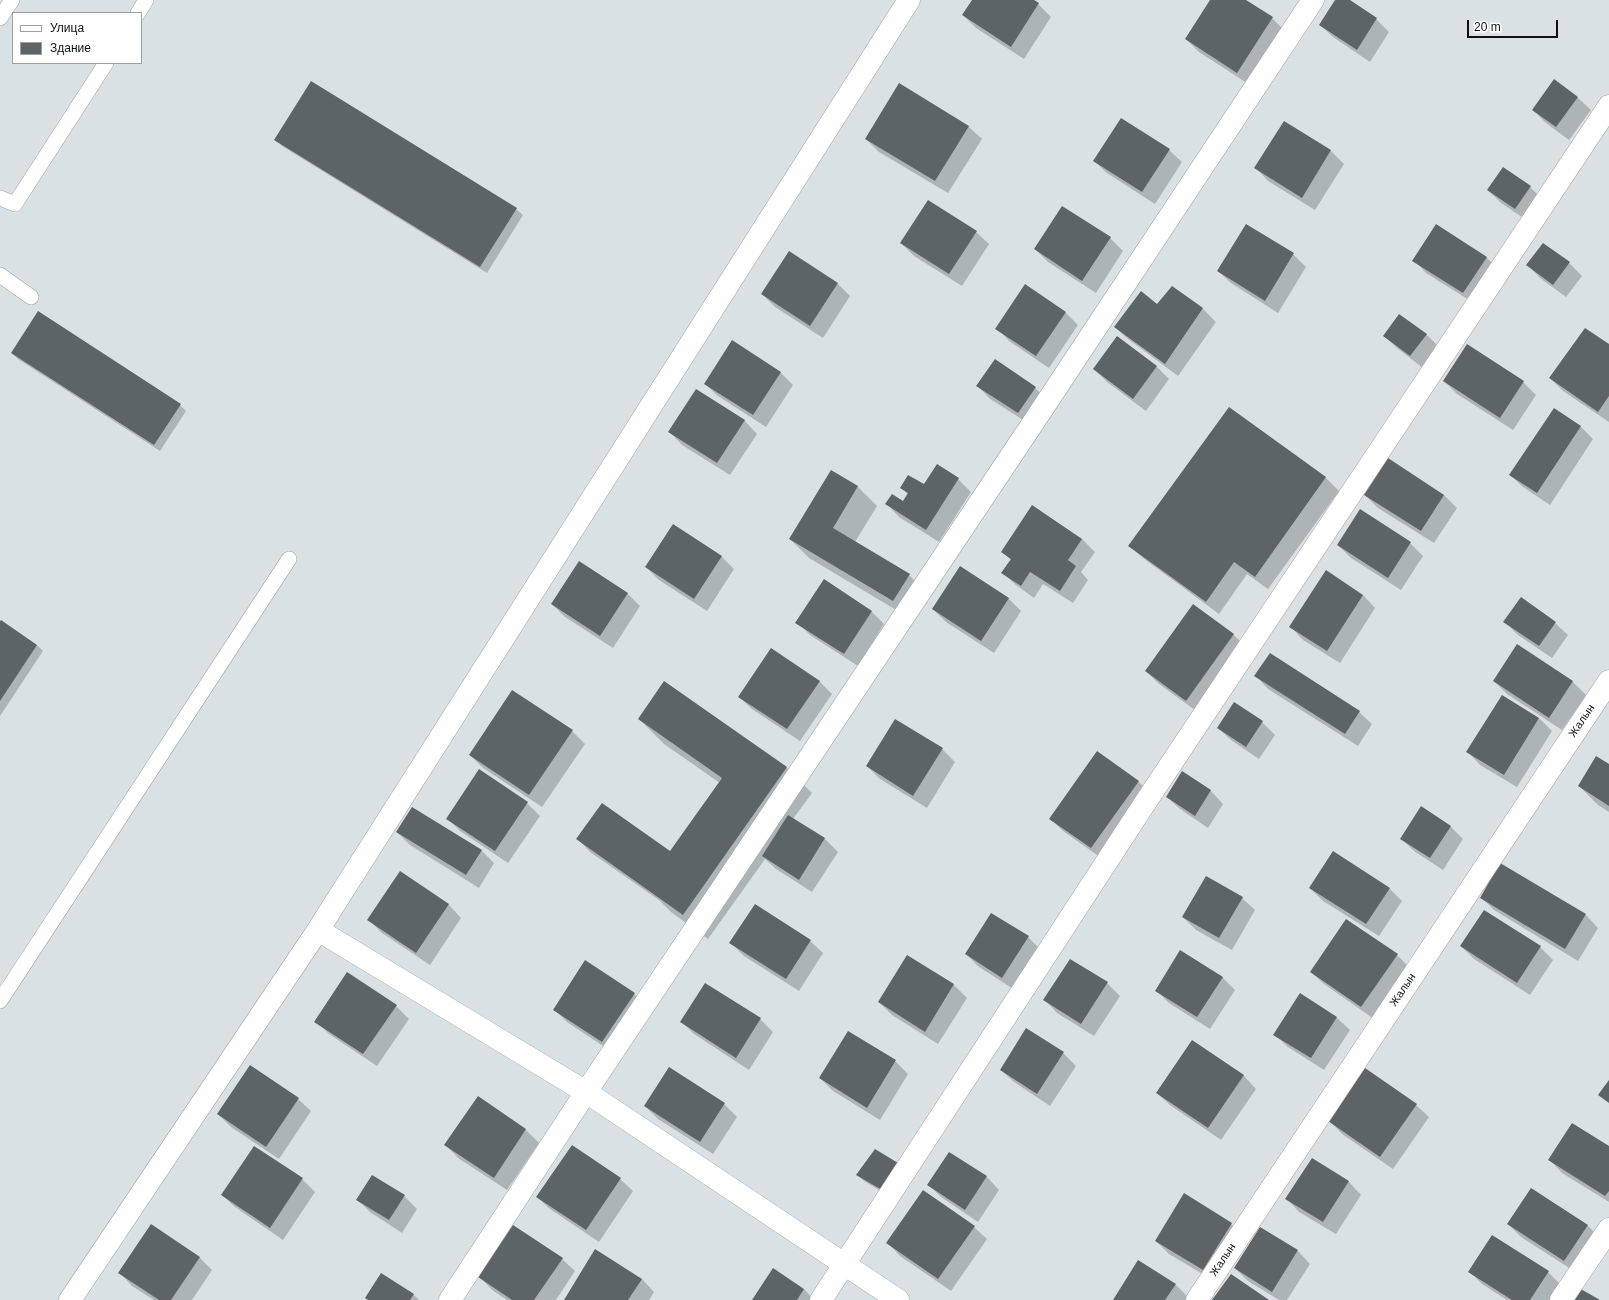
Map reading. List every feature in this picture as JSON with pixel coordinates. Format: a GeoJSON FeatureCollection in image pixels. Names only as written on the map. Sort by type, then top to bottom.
{"type":"FeatureCollection","features":[{"type":"Feature","properties":{"kind":"street"},"geometry":{"type":"LineString","coordinates":[[70,1300],[318,930],[909,0]]}},
{"type":"Feature","properties":{"kind":"street"},"geometry":{"type":"LineString","coordinates":[[450,1300],[586,1092],[1035,420],[1313,0]]}},
{"type":"Feature","properties":{"kind":"street"},"geometry":{"type":"LineString","coordinates":[[821,1300],[1143,806],[1609,106]]}},
{"type":"Feature","properties":{"kind":"street","name":"Жалын"},"geometry":{"type":"LineString","coordinates":[[1197,1300],[1609,680]]}},
{"type":"Feature","properties":{"kind":"street"},"geometry":{"type":"LineString","coordinates":[[318,930],[586,1092],[898,1300]]}},
{"type":"Feature","properties":{"kind":"street"},"geometry":{"type":"LineString","coordinates":[[1561,1300],[1609,1229]]}},
{"type":"Feature","properties":{"kind":"lane"},"geometry":{"type":"LineString","coordinates":[[0,18],[12,0]]}},
{"type":"Feature","properties":{"kind":"lane"},"geometry":{"type":"LineString","coordinates":[[139,12],[146,0]]}},
{"type":"Feature","properties":{"kind":"lane"},"geometry":{"type":"LineString","coordinates":[[0,198],[15,204],[105,64]]}},
{"type":"Feature","properties":{"kind":"lane"},"geometry":{"type":"LineString","coordinates":[[0,275],[31,297]]}},
{"type":"Feature","properties":{"kind":"lane"},"geometry":{"type":"LineString","coordinates":[[0,1001],[289,559]]}},
{"type":"Feature","properties":{"kind":"building"},"geometry":{"type":"Polygon","coordinates":[[[972,0],[1034,0],[1039,3],[1011,47],[962,15],[972,0]]]}},
{"type":"Feature","properties":{"kind":"building"},"geometry":{"type":"Polygon","coordinates":[[[1210,0],[1246,0],[1273,17],[1237,73],[1185,39],[1210,0]]]}},
{"type":"Feature","properties":{"kind":"building"},"geometry":{"type":"Polygon","coordinates":[[[1335,0],[1350,0],[1377,18],[1357,50],[1319,25],[1335,0]]]}},
{"type":"Feature","properties":{"kind":"building"},"geometry":{"type":"Polygon","coordinates":[[[1554,79],[1578,97],[1556,127],[1532,110],[1554,79]]]}},
{"type":"Feature","properties":{"kind":"building"},"geometry":{"type":"Polygon","coordinates":[[[311,81],[517,208],[480,267],[274,140],[311,81]]]}},
{"type":"Feature","properties":{"kind":"building"},"geometry":{"type":"Polygon","coordinates":[[[899,83],[969,126],[935,181],[865,139],[899,83]]]}},
{"type":"Feature","properties":{"kind":"building"},"geometry":{"type":"Polygon","coordinates":[[[1121,118],[1170,149],[1142,192],[1093,161],[1121,118]]]}},
{"type":"Feature","properties":{"kind":"building"},"geometry":{"type":"Polygon","coordinates":[[[1284,121],[1331,150],[1302,198],[1254,168],[1284,121]]]}},
{"type":"Feature","properties":{"kind":"building"},"geometry":{"type":"Polygon","coordinates":[[[1503,167],[1531,186],[1515,209],[1487,190],[1503,167]]]}},
{"type":"Feature","properties":{"kind":"building"},"geometry":{"type":"Polygon","coordinates":[[[928,200],[977,231],[949,274],[900,243],[928,200]]]}},
{"type":"Feature","properties":{"kind":"building"},"geometry":{"type":"Polygon","coordinates":[[[1062,206],[1111,237],[1082,281],[1034,249],[1062,206]]]}},
{"type":"Feature","properties":{"kind":"building"},"geometry":{"type":"Polygon","coordinates":[[[1246,224],[1294,253],[1265,301],[1217,271],[1246,224]]]}},
{"type":"Feature","properties":{"kind":"building"},"geometry":{"type":"Polygon","coordinates":[[[1436,224],[1487,257],[1463,293],[1412,261],[1436,224]]]}},
{"type":"Feature","properties":{"kind":"building"},"geometry":{"type":"Polygon","coordinates":[[[1543,243],[1570,262],[1553,285],[1526,265],[1543,243]]]}},
{"type":"Feature","properties":{"kind":"building"},"geometry":{"type":"Polygon","coordinates":[[[789,251],[838,283],[810,326],[761,294],[789,251]]]}},
{"type":"Feature","properties":{"kind":"building"},"geometry":{"type":"Polygon","coordinates":[[[1025,284],[1066,312],[1036,356],[995,329],[1025,284]]]}},
{"type":"Feature","properties":{"kind":"building"},"geometry":{"type":"Polygon","coordinates":[[[1172,286],[1203,308],[1165,364],[1114,327],[1141,291],[1157,304],[1172,286]]]}},
{"type":"Feature","properties":{"kind":"building"},"geometry":{"type":"Polygon","coordinates":[[[38,311],[181,404],[154,445],[11,353],[38,311]]]}},
{"type":"Feature","properties":{"kind":"building"},"geometry":{"type":"Polygon","coordinates":[[[1399,314],[1427,334],[1410,356],[1383,336],[1399,314]]]}},
{"type":"Feature","properties":{"kind":"building"},"geometry":{"type":"Polygon","coordinates":[[[1585,328],[1609,344],[1609,396],[1598,412],[1549,378],[1585,328]]]}},
{"type":"Feature","properties":{"kind":"building"},"geometry":{"type":"Polygon","coordinates":[[[1117,336],[1157,366],[1133,399],[1093,369],[1117,336]]]}},
{"type":"Feature","properties":{"kind":"building"},"geometry":{"type":"Polygon","coordinates":[[[732,340],[781,372],[753,415],[704,384],[732,340]]]}},
{"type":"Feature","properties":{"kind":"building"},"geometry":{"type":"Polygon","coordinates":[[[1467,344],[1524,381],[1500,418],[1443,381],[1467,344]]]}},
{"type":"Feature","properties":{"kind":"building"},"geometry":{"type":"Polygon","coordinates":[[[995,359],[1036,387],[1018,413],[976,386],[995,359]]]}},
{"type":"Feature","properties":{"kind":"building"},"geometry":{"type":"Polygon","coordinates":[[[696,389],[745,420],[717,463],[668,432],[696,389]]]}},
{"type":"Feature","properties":{"kind":"building"},"geometry":{"type":"Polygon","coordinates":[[[1229,407],[1326,477],[1255,577],[1234,562],[1206,602],[1128,546],[1229,407]]]}},
{"type":"Feature","properties":{"kind":"building"},"geometry":{"type":"Polygon","coordinates":[[[1554,408],[1581,426],[1537,493],[1509,475],[1554,408]]]}},
{"type":"Feature","properties":{"kind":"building"},"geometry":{"type":"Polygon","coordinates":[[[1388,458],[1444,495],[1421,531],[1364,495],[1388,458]]]}},
{"type":"Feature","properties":{"kind":"building"},"geometry":{"type":"Polygon","coordinates":[[[937,464],[959,478],[926,530],[885,504],[892,494],[903,501],[908,493],[900,488],[908,475],[924,484],[937,464]]]}},
{"type":"Feature","properties":{"kind":"building"},"geometry":{"type":"Polygon","coordinates":[[[831,470],[858,486],[833,528],[910,574],[893,601],[789,539],[831,470]]]}},
{"type":"Feature","properties":{"kind":"building"},"geometry":{"type":"Polygon","coordinates":[[[1032,505],[1082,539],[1068,560],[1076,566],[1060,591],[1030,572],[1021,586],[1001,573],[1011,559],[1001,552],[1032,505]]]}},
{"type":"Feature","properties":{"kind":"building"},"geometry":{"type":"Polygon","coordinates":[[[1360,509],[1411,542],[1388,578],[1337,545],[1360,509]]]}},
{"type":"Feature","properties":{"kind":"building"},"geometry":{"type":"Polygon","coordinates":[[[673,524],[722,556],[694,599],[645,567],[673,524]]]}},
{"type":"Feature","properties":{"kind":"building"},"geometry":{"type":"Polygon","coordinates":[[[579,561],[628,593],[600,636],[551,604],[579,561]]]}},
{"type":"Feature","properties":{"kind":"building"},"geometry":{"type":"Polygon","coordinates":[[[960,566],[1009,598],[981,641],[932,609],[960,566]]]}},
{"type":"Feature","properties":{"kind":"building"},"geometry":{"type":"Polygon","coordinates":[[[1326,570],[1363,595],[1327,651],[1289,627],[1326,570]]]}},
{"type":"Feature","properties":{"kind":"building"},"geometry":{"type":"Polygon","coordinates":[[[824,579],[872,611],[844,654],[795,623],[824,579]]]}},
{"type":"Feature","properties":{"kind":"building"},"geometry":{"type":"Polygon","coordinates":[[[1521,597],[1556,622],[1539,646],[1503,622],[1521,597]]]}},
{"type":"Feature","properties":{"kind":"building"},"geometry":{"type":"Polygon","coordinates":[[[1193,604],[1234,634],[1186,701],[1145,671],[1193,604]]]}},
{"type":"Feature","properties":{"kind":"building"},"geometry":{"type":"Polygon","coordinates":[[[1,620],[37,645],[0,701],[0,621],[1,620]]]}},
{"type":"Feature","properties":{"kind":"building"},"geometry":{"type":"Polygon","coordinates":[[[1517,644],[1573,681],[1549,718],[1493,681],[1517,644]]]}},
{"type":"Feature","properties":{"kind":"building"},"geometry":{"type":"Polygon","coordinates":[[[771,648],[820,681],[787,729],[738,697],[771,648]]]}},
{"type":"Feature","properties":{"kind":"building"},"geometry":{"type":"Polygon","coordinates":[[[1270,653],[1360,711],[1345,734],[1254,676],[1270,653]]]}},
{"type":"Feature","properties":{"kind":"building"},"geometry":{"type":"Polygon","coordinates":[[[664,681],[787,767],[683,915],[576,839],[602,803],[670,851],[722,778],[638,719],[664,681]]]}},
{"type":"Feature","properties":{"kind":"building"},"geometry":{"type":"Polygon","coordinates":[[[512,690],[573,730],[529,795],[469,755],[512,690]]]}},
{"type":"Feature","properties":{"kind":"building"},"geometry":{"type":"Polygon","coordinates":[[[1502,695],[1539,718],[1504,775],[1466,752],[1502,695]]]}},
{"type":"Feature","properties":{"kind":"building"},"geometry":{"type":"Polygon","coordinates":[[[1234,702],[1263,721],[1246,747],[1217,728],[1234,702]]]}},
{"type":"Feature","properties":{"kind":"building"},"geometry":{"type":"Polygon","coordinates":[[[895,719],[943,748],[913,796],[866,766],[895,719]]]}},
{"type":"Feature","properties":{"kind":"building"},"geometry":{"type":"Polygon","coordinates":[[[1097,751],[1139,781],[1091,848],[1049,819],[1097,751]]]}},
{"type":"Feature","properties":{"kind":"building"},"geometry":{"type":"Polygon","coordinates":[[[1596,756],[1609,764],[1609,806],[1578,786],[1596,756]]]}},
{"type":"Feature","properties":{"kind":"building"},"geometry":{"type":"Polygon","coordinates":[[[479,769],[528,802],[495,851],[446,819],[479,769]]]}},
{"type":"Feature","properties":{"kind":"building"},"geometry":{"type":"Polygon","coordinates":[[[1182,771],[1211,790],[1195,816],[1166,797],[1182,771]]]}},
{"type":"Feature","properties":{"kind":"building"},"geometry":{"type":"Polygon","coordinates":[[[1421,806],[1451,826],[1430,858],[1400,839],[1421,806]]]}},
{"type":"Feature","properties":{"kind":"building"},"geometry":{"type":"Polygon","coordinates":[[[412,807],[482,850],[466,875],[396,832],[412,807]]]}},
{"type":"Feature","properties":{"kind":"building"},"geometry":{"type":"Polygon","coordinates":[[[788,815],[825,838],[799,880],[762,856],[788,815]]]}},
{"type":"Feature","properties":{"kind":"building"},"geometry":{"type":"Polygon","coordinates":[[[1333,851],[1390,888],[1366,924],[1309,888],[1333,851]]]}},
{"type":"Feature","properties":{"kind":"building"},"geometry":{"type":"Polygon","coordinates":[[[1500,863],[1586,914],[1565,949],[1480,898],[1500,863]]]}},
{"type":"Feature","properties":{"kind":"building"},"geometry":{"type":"Polygon","coordinates":[[[400,871],[449,904],[416,953],[367,920],[400,871]]]}},
{"type":"Feature","properties":{"kind":"building"},"geometry":{"type":"Polygon","coordinates":[[[1206,876],[1243,897],[1219,938],[1182,917],[1206,876]]]}},
{"type":"Feature","properties":{"kind":"building"},"geometry":{"type":"Polygon","coordinates":[[[755,904],[811,940],[786,979],[729,943],[755,904]]]}},
{"type":"Feature","properties":{"kind":"building"},"geometry":{"type":"Polygon","coordinates":[[[1484,910],[1541,946],[1517,983],[1460,946],[1484,910]]]}},
{"type":"Feature","properties":{"kind":"building"},"geometry":{"type":"Polygon","coordinates":[[[991,913],[1029,936],[1002,978],[965,954],[991,913]]]}},
{"type":"Feature","properties":{"kind":"building"},"geometry":{"type":"Polygon","coordinates":[[[1346,919],[1398,954],[1361,1007],[1310,972],[1346,919]]]}},
{"type":"Feature","properties":{"kind":"building"},"geometry":{"type":"Polygon","coordinates":[[[1180,950],[1223,977],[1197,1017],[1155,991],[1180,950]]]}},
{"type":"Feature","properties":{"kind":"building"},"geometry":{"type":"Polygon","coordinates":[[[907,955],[954,984],[925,1032],[878,1002],[907,955]]]}},
{"type":"Feature","properties":{"kind":"building"},"geometry":{"type":"Polygon","coordinates":[[[1070,959],[1108,982],[1081,1024],[1043,1000],[1070,959]]]}},
{"type":"Feature","properties":{"kind":"building"},"geometry":{"type":"Polygon","coordinates":[[[585,960],[635,993],[602,1042],[553,1010],[585,960]]]}},
{"type":"Feature","properties":{"kind":"building"},"geometry":{"type":"Polygon","coordinates":[[[347,972],[397,1005],[363,1054],[314,1022],[347,972]]]}},
{"type":"Feature","properties":{"kind":"building"},"geometry":{"type":"Polygon","coordinates":[[[705,983],[761,1018],[736,1058],[680,1022],[705,983]]]}},
{"type":"Feature","properties":{"kind":"building"},"geometry":{"type":"Polygon","coordinates":[[[1300,993],[1337,1017],[1311,1058],[1273,1035],[1300,993]]]}},
{"type":"Feature","properties":{"kind":"building"},"geometry":{"type":"Polygon","coordinates":[[[1026,1028],[1064,1052],[1037,1094],[1000,1070],[1026,1028]]]}},
{"type":"Feature","properties":{"kind":"building"},"geometry":{"type":"Polygon","coordinates":[[[848,1031],[896,1060],[867,1108],[819,1078],[848,1031]]]}},
{"type":"Feature","properties":{"kind":"building"},"geometry":{"type":"Polygon","coordinates":[[[1192,1040],[1244,1075],[1208,1128],[1156,1093],[1192,1040]]]}},
{"type":"Feature","properties":{"kind":"building"},"geometry":{"type":"Polygon","coordinates":[[[250,1065],[299,1098],[266,1147],[217,1114],[250,1065]]]}},
{"type":"Feature","properties":{"kind":"building"},"geometry":{"type":"Polygon","coordinates":[[[669,1067],[725,1103],[700,1142],[644,1106],[669,1067]]]}},
{"type":"Feature","properties":{"kind":"building"},"geometry":{"type":"Polygon","coordinates":[[[1365,1068],[1417,1104],[1380,1157],[1328,1121],[1365,1068]]]}},
{"type":"Feature","properties":{"kind":"building"},"geometry":{"type":"Polygon","coordinates":[[[1609,1080],[1609,1103],[1598,1095],[1609,1080]]]}},
{"type":"Feature","properties":{"kind":"building"},"geometry":{"type":"Polygon","coordinates":[[[478,1096],[526,1129],[494,1178],[444,1145],[478,1096]]]}},
{"type":"Feature","properties":{"kind":"building"},"geometry":{"type":"Polygon","coordinates":[[[1572,1123],[1609,1146],[1609,1191],[1605,1196],[1548,1160],[1572,1123]]]}},
{"type":"Feature","properties":{"kind":"building"},"geometry":{"type":"Polygon","coordinates":[[[572,1145],[621,1178],[586,1230],[536,1197],[572,1145]]]}},
{"type":"Feature","properties":{"kind":"building"},"geometry":{"type":"Polygon","coordinates":[[[254,1146],[303,1178],[270,1228],[221,1195],[254,1146]]]}},
{"type":"Feature","properties":{"kind":"building"},"geometry":{"type":"Polygon","coordinates":[[[875,1149],[898,1163],[882,1190],[856,1175],[875,1149]]]}},
{"type":"Feature","properties":{"kind":"building"},"geometry":{"type":"Polygon","coordinates":[[[949,1152],[987,1176],[965,1210],[927,1185],[949,1152]]]}},
{"type":"Feature","properties":{"kind":"building"},"geometry":{"type":"Polygon","coordinates":[[[1312,1158],[1349,1181],[1323,1222],[1285,1199],[1312,1158]]]}},
{"type":"Feature","properties":{"kind":"building"},"geometry":{"type":"Polygon","coordinates":[[[372,1175],[405,1195],[389,1220],[356,1200],[372,1175]]]}},
{"type":"Feature","properties":{"kind":"building"},"geometry":{"type":"Polygon","coordinates":[[[1531,1188],[1588,1225],[1564,1261],[1507,1224],[1531,1188]]]}},
{"type":"Feature","properties":{"kind":"building"},"geometry":{"type":"Polygon","coordinates":[[[923,1190],[975,1226],[938,1279],[886,1243],[923,1190]]]}},
{"type":"Feature","properties":{"kind":"building"},"geometry":{"type":"Polygon","coordinates":[[[1184,1193],[1232,1223],[1203,1270],[1155,1241],[1184,1193]]]}},
{"type":"Feature","properties":{"kind":"building"},"geometry":{"type":"Polygon","coordinates":[[[151,1224],[200,1257],[171,1300],[159,1300],[118,1273],[151,1224]]]}},
{"type":"Feature","properties":{"kind":"building"},"geometry":{"type":"Polygon","coordinates":[[[513,1225],[563,1258],[534,1300],[512,1300],[478,1277],[513,1225]]]}},
{"type":"Feature","properties":{"kind":"building"},"geometry":{"type":"Polygon","coordinates":[[[1260,1227],[1298,1250],[1272,1292],[1234,1268],[1260,1227]]]}},
{"type":"Feature","properties":{"kind":"building"},"geometry":{"type":"Polygon","coordinates":[[[1492,1235],[1549,1271],[1530,1300],[1512,1300],[1468,1272],[1492,1235]]]}},
{"type":"Feature","properties":{"kind":"building"},"geometry":{"type":"Polygon","coordinates":[[[595,1249],[642,1279],[628,1300],[564,1300],[595,1249]]]}},
{"type":"Feature","properties":{"kind":"building"},"geometry":{"type":"Polygon","coordinates":[[[1138,1260],[1176,1284],[1165,1300],[1113,1300],[1138,1260]]]}},
{"type":"Feature","properties":{"kind":"building"},"geometry":{"type":"Polygon","coordinates":[[[773,1268],[804,1289],[797,1300],[752,1300],[773,1268]]]}},
{"type":"Feature","properties":{"kind":"building"},"geometry":{"type":"Polygon","coordinates":[[[381,1273],[414,1294],[410,1300],[368,1300],[365,1298],[381,1273]]]}},
{"type":"Feature","properties":{"kind":"building"},"geometry":{"type":"Polygon","coordinates":[[[1231,1274],[1269,1300],[1212,1300],[1231,1274]]]}},
{"type":"Feature","properties":{"kind":"building"},"geometry":{"type":"Polygon","coordinates":[[[1579,1288],[1600,1300],[1572,1300],[1579,1288]]]}}]}
